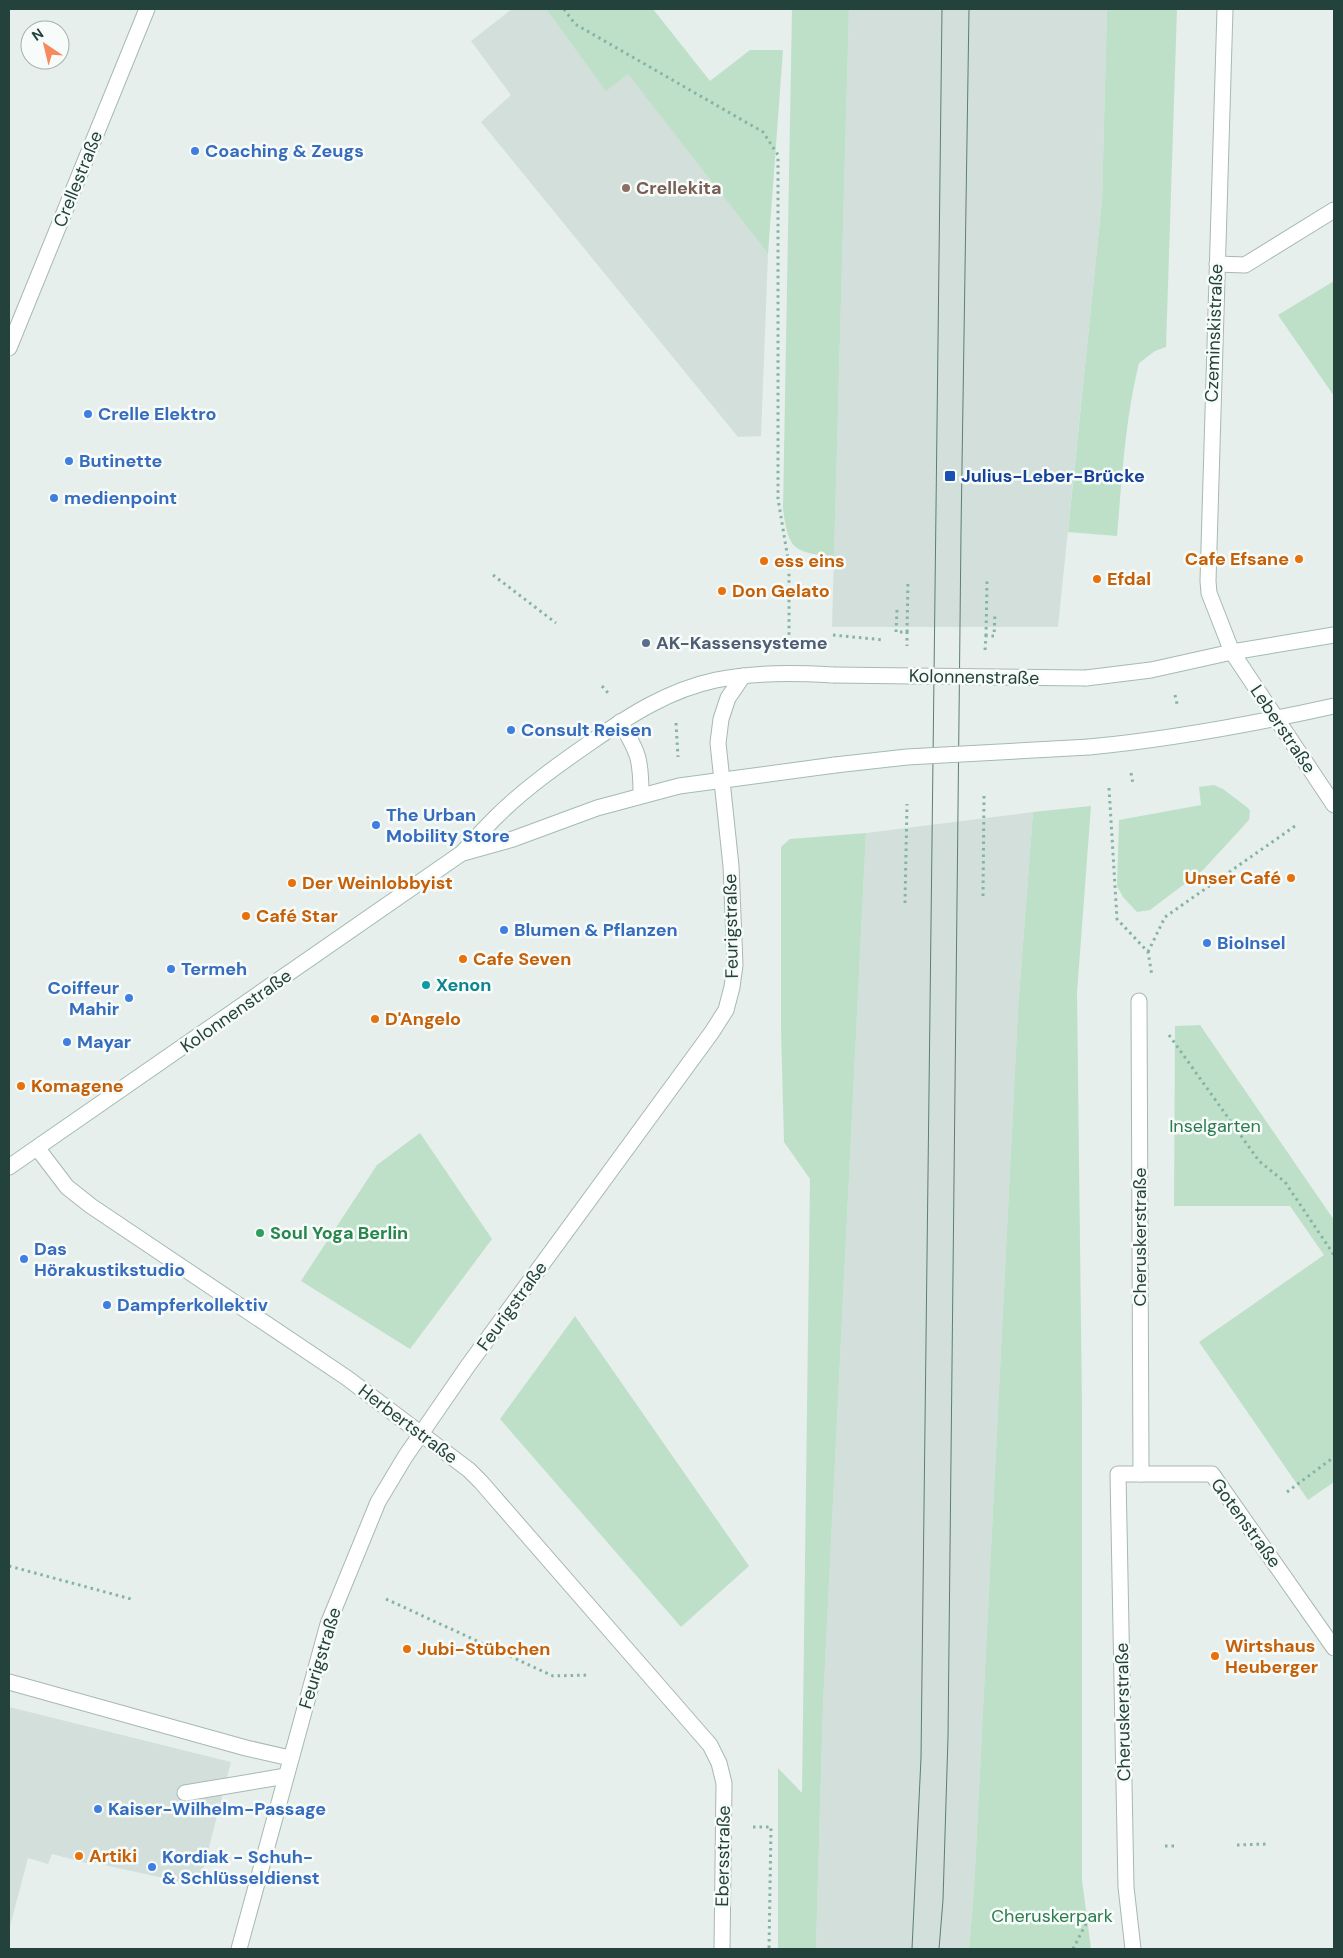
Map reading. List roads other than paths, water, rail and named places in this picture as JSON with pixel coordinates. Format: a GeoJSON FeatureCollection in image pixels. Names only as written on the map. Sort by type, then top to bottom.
{"type":"FeatureCollection","features":[{"type":"Feature","properties":{"kind":"street","name":"Crellestraße"},"geometry":{"type":"LineString","coordinates":[[9,348],[147,9]]}},
{"type":"Feature","properties":{"kind":"street","name":"Czeminskistraße"},"geometry":{"type":"LineString","coordinates":[[1225,9],[1208,581],[1209,593],[1232,652]]}},
{"type":"Feature","properties":{"kind":"street"},"geometry":{"type":"LineString","coordinates":[[1216,264],[1245,264],[1334,210]]}},
{"type":"Feature","properties":{"kind":"street","name":"Kolonnenstraße"},"geometry":{"type":"LineString","coordinates":[[9,1167],[38,1149],[462,853],[496,816],[548,773],[620,722],[660,698],[714,681],[744,676],[789,673],[984,678],[1086,678],[1151,670],[1232,652],[1334,635]]}},
{"type":"Feature","properties":{"kind":"street","name":"Leberstraße"},"geometry":{"type":"LineString","coordinates":[[1232,652],[1334,805]]}},
{"type":"Feature","properties":{"kind":"street","name":"Feurigstraße"},"geometry":{"type":"LineString","coordinates":[[239,1949],[328,1624],[378,1502],[387,1485],[467,1367],[712,1032],[726,1010],[732,988],[735,965],[731,866],[718,743],[721,719],[728,698],[744,676]]}},
{"type":"Feature","properties":{"kind":"street","name":"Kolonnenstraße"},"geometry":{"type":"LineString","coordinates":[[462,853],[513,839],[597,808],[679,786],[835,765],[917,757],[1089,747],[1160,739],[1276,719],[1334,706]]}},
{"type":"Feature","properties":{"kind":"street"},"geometry":{"type":"LineString","coordinates":[[620,722],[635,747],[641,768],[640,795]]}},
{"type":"Feature","properties":{"kind":"street","name":"Cheruskerstraße"},"geometry":{"type":"LineString","coordinates":[[1140,1001],[1141,1474]]}},
{"type":"Feature","properties":{"kind":"street","name":"Herbertstraße"},"geometry":{"type":"LineString","coordinates":[[38,1149],[67,1187],[91,1206],[347,1378],[481,1482],[710,1745],[720,1763]]}},
{"type":"Feature","properties":{"kind":"street","name":"Cheruskerstraße"},"geometry":{"type":"LineString","coordinates":[[1118,1474],[1126,1887],[1133,1949]]}},
{"type":"Feature","properties":{"kind":"street","name":"Gotenstraße"},"geometry":{"type":"LineString","coordinates":[[1118,1474],[1212,1474],[1334,1648]]}},
{"type":"Feature","properties":{"kind":"street"},"geometry":{"type":"LineString","coordinates":[[9,1682],[246,1748],[290,1758]]}},
{"type":"Feature","properties":{"kind":"street","name":"Ebersstraße"},"geometry":{"type":"LineString","coordinates":[[720,1763],[724,1784],[725,1826],[722,1949]]}},
{"type":"Feature","properties":{"kind":"street"},"geometry":{"type":"LineString","coordinates":[[185,1793],[286,1776]]}},
{"type":"Feature","properties":{"kind":"tram line"},"geometry":{"type":"LineString","coordinates":[[912,1949],[921,1758],[942,9]]}},
{"type":"Feature","properties":{"kind":"tram line"},"geometry":{"type":"LineString","coordinates":[[939,1949],[943,1900],[948,1737],[961,532],[969,9]]}},
{"type":"Feature","properties":{"kind":"place","name":"Coaching & Zeugs"},"geometry":{"type":"Point","coordinates":[195,151]}},
{"type":"Feature","properties":{"kind":"place","name":"Crellekita"},"geometry":{"type":"Point","coordinates":[626,188]}},
{"type":"Feature","properties":{"kind":"place","name":"Crelle Elektro"},"geometry":{"type":"Point","coordinates":[88,414]}},
{"type":"Feature","properties":{"kind":"place","name":"Butinette"},"geometry":{"type":"Point","coordinates":[69,461]}},
{"type":"Feature","properties":{"kind":"place","name":"Julius-Leber-Brücke"},"geometry":{"type":"Point","coordinates":[950,476]}},
{"type":"Feature","properties":{"kind":"place","name":"medienpoint"},"geometry":{"type":"Point","coordinates":[54,498]}},
{"type":"Feature","properties":{"kind":"place","name":"Cafe Efsane"},"geometry":{"type":"Point","coordinates":[1299,559]}},
{"type":"Feature","properties":{"kind":"place","name":"ess eins"},"geometry":{"type":"Point","coordinates":[764,561]}},
{"type":"Feature","properties":{"kind":"place","name":"Efdal"},"geometry":{"type":"Point","coordinates":[1097,579]}},
{"type":"Feature","properties":{"kind":"place","name":"Don Gelato"},"geometry":{"type":"Point","coordinates":[722,591]}},
{"type":"Feature","properties":{"kind":"place","name":"AK-Kassensysteme"},"geometry":{"type":"Point","coordinates":[646,643]}},
{"type":"Feature","properties":{"kind":"place","name":"Consult Reisen"},"geometry":{"type":"Point","coordinates":[511,730]}},
{"type":"Feature","properties":{"kind":"place","name":"The Urban Mobility Store"},"geometry":{"type":"Point","coordinates":[376,825]}},
{"type":"Feature","properties":{"kind":"place","name":"Unser Café"},"geometry":{"type":"Point","coordinates":[1291,878]}},
{"type":"Feature","properties":{"kind":"place","name":"Der Weinlobbyist"},"geometry":{"type":"Point","coordinates":[292,883]}},
{"type":"Feature","properties":{"kind":"place","name":"Café Star"},"geometry":{"type":"Point","coordinates":[246,916]}},
{"type":"Feature","properties":{"kind":"place","name":"Blumen & Pflanzen"},"geometry":{"type":"Point","coordinates":[504,930]}},
{"type":"Feature","properties":{"kind":"place","name":"BioInsel"},"geometry":{"type":"Point","coordinates":[1207,943]}},
{"type":"Feature","properties":{"kind":"place","name":"Cafe Seven"},"geometry":{"type":"Point","coordinates":[463,959]}},
{"type":"Feature","properties":{"kind":"place","name":"Termeh"},"geometry":{"type":"Point","coordinates":[171,969]}},
{"type":"Feature","properties":{"kind":"place","name":"Xenon"},"geometry":{"type":"Point","coordinates":[426,985]}},
{"type":"Feature","properties":{"kind":"place","name":"Coiffeur Mahir"},"geometry":{"type":"Point","coordinates":[129,998]}},
{"type":"Feature","properties":{"kind":"place","name":"D'Angelo"},"geometry":{"type":"Point","coordinates":[375,1019]}},
{"type":"Feature","properties":{"kind":"place","name":"Mayar"},"geometry":{"type":"Point","coordinates":[67,1042]}},
{"type":"Feature","properties":{"kind":"place","name":"Komagene"},"geometry":{"type":"Point","coordinates":[21,1086]}},
{"type":"Feature","properties":{"kind":"place","name":"Soul Yoga Berlin"},"geometry":{"type":"Point","coordinates":[260,1233]}},
{"type":"Feature","properties":{"kind":"place","name":"Das Hörakustikstudio"},"geometry":{"type":"Point","coordinates":[24,1259]}},
{"type":"Feature","properties":{"kind":"place","name":"Dampferkollektiv"},"geometry":{"type":"Point","coordinates":[107,1305]}},
{"type":"Feature","properties":{"kind":"place","name":"Jubi-Stübchen"},"geometry":{"type":"Point","coordinates":[407,1649]}},
{"type":"Feature","properties":{"kind":"place","name":"Wirtshaus Heuberger"},"geometry":{"type":"Point","coordinates":[1215,1656]}},
{"type":"Feature","properties":{"kind":"place","name":"Kaiser-Wilhelm-Passage"},"geometry":{"type":"Point","coordinates":[98,1809]}},
{"type":"Feature","properties":{"kind":"place","name":"Artiki"},"geometry":{"type":"Point","coordinates":[79,1856]}},
{"type":"Feature","properties":{"kind":"place","name":"Kordiak - Schuh- & Schlüsseldienst"},"geometry":{"type":"Point","coordinates":[152,1867]}},
{"type":"Feature","properties":{"kind":"park label","name":"Inselgarten"},"geometry":{"type":"Point","coordinates":[1215,1126]}},
{"type":"Feature","properties":{"kind":"park label","name":"Cheruskerpark"},"geometry":{"type":"Point","coordinates":[1052,1916]}}]}
